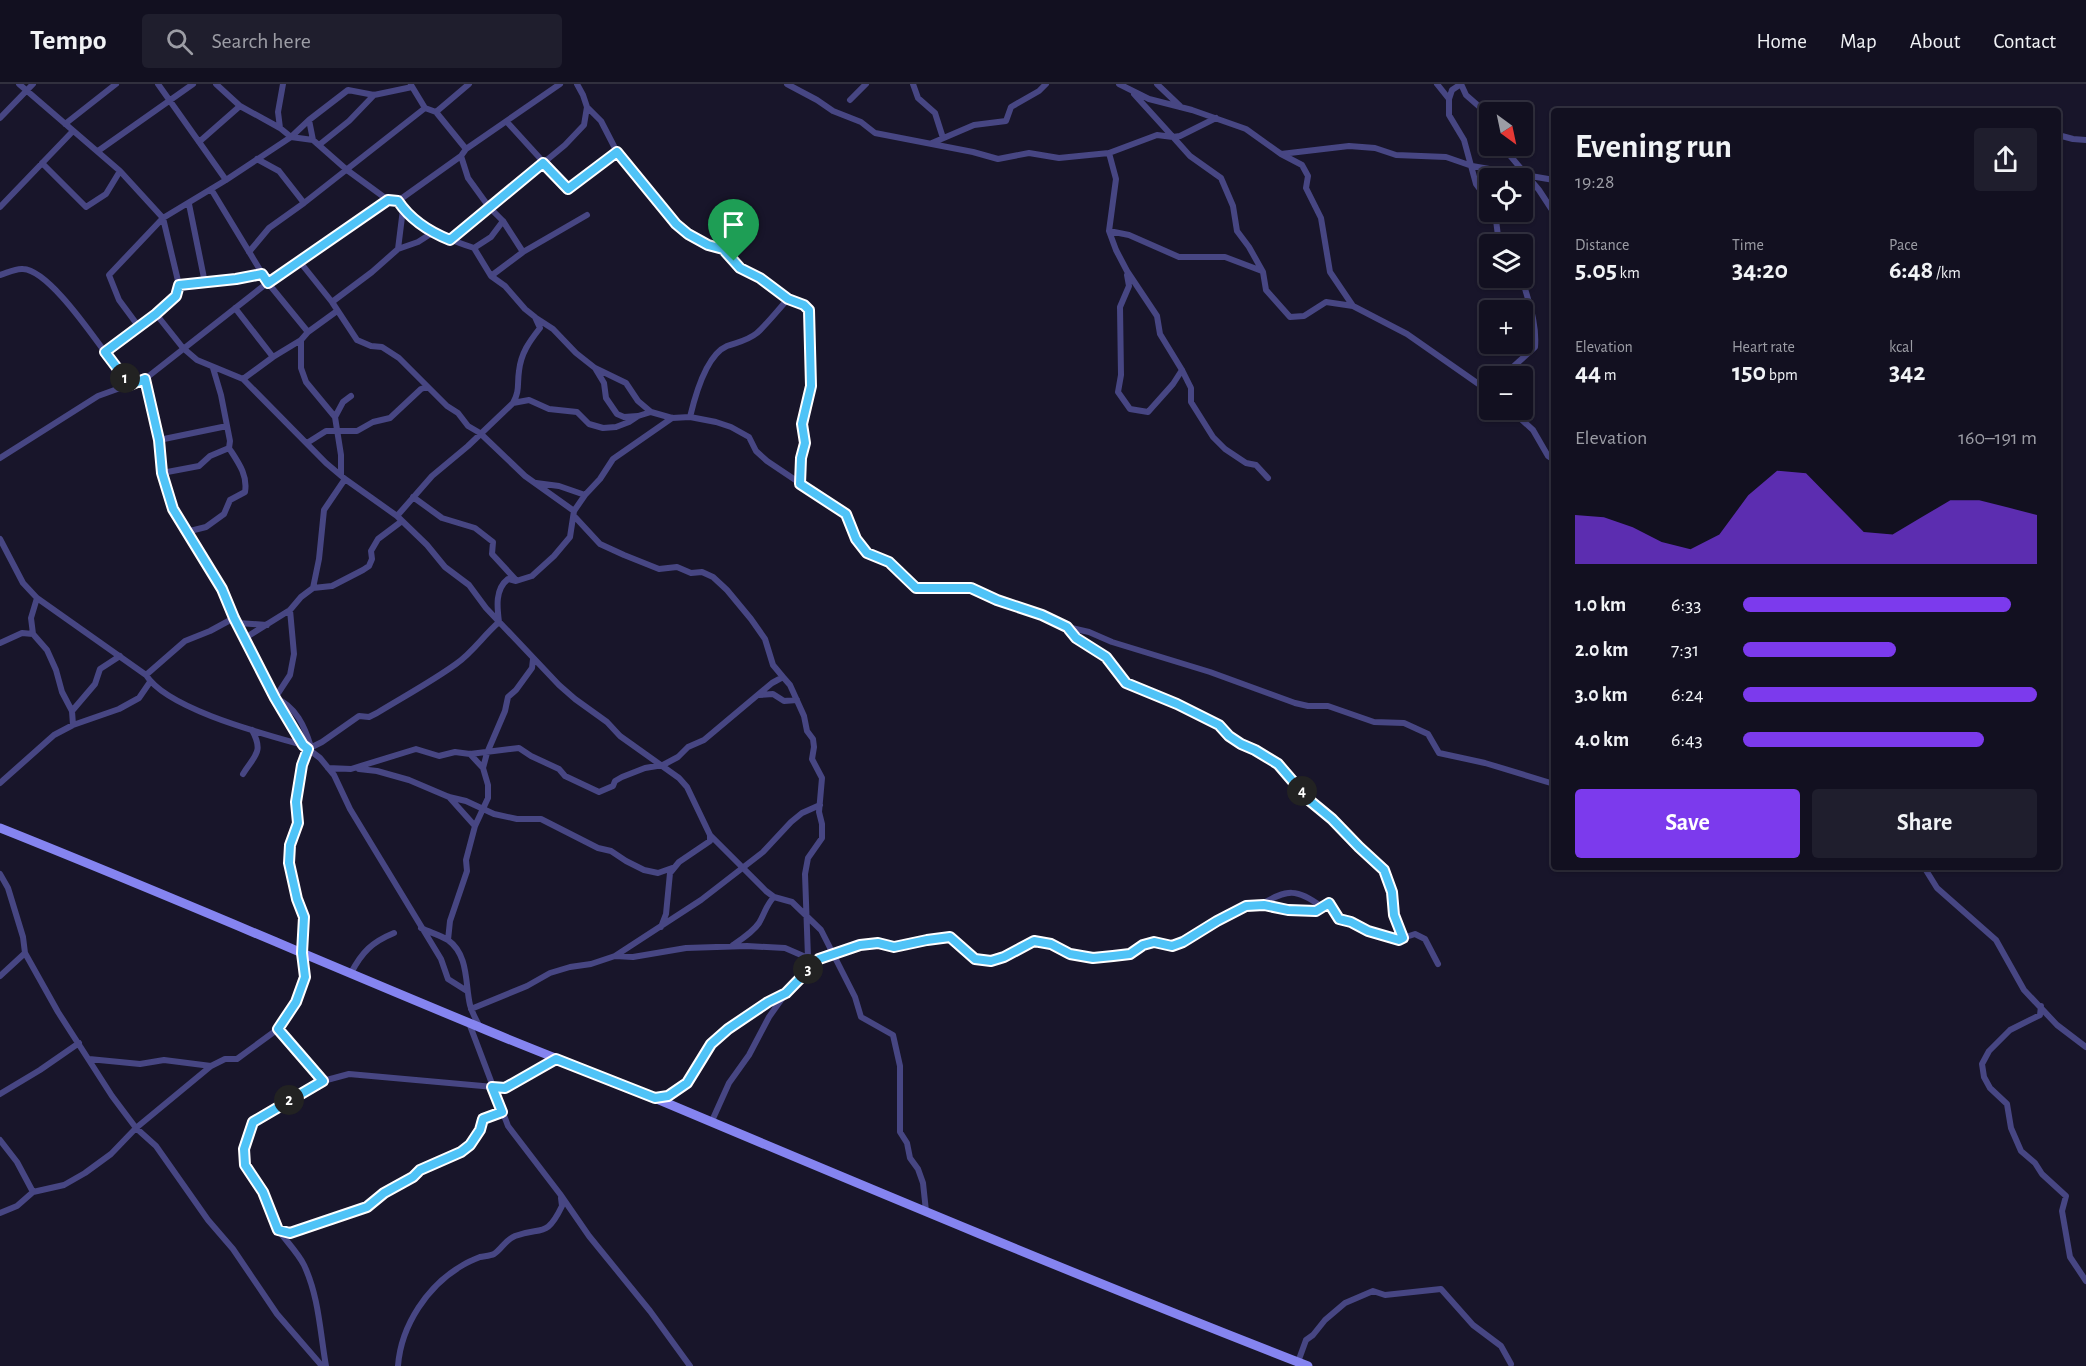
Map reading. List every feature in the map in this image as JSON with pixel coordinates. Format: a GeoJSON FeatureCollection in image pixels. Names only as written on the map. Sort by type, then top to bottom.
{"type":"FeatureCollection","features":[{"type":"Feature","properties":{"kind":"main road"},"geometry":{"type":"LineString","coordinates":[[0,828],[1110,1288],[1308,1366]]}},
{"type":"Feature","properties":{"kind":"street"},"geometry":{"type":"LineString","coordinates":[[19,84],[99,151],[163,218],[179,285],[176,296],[105,352]]}},
{"type":"Feature","properties":{"kind":"street"},"geometry":{"type":"LineString","coordinates":[[0,118],[33,84]]}},
{"type":"Feature","properties":{"kind":"street"},"geometry":{"type":"LineString","coordinates":[[158,84],[226,180]]}},
{"type":"Feature","properties":{"kind":"street"},"geometry":{"type":"LineString","coordinates":[[99,151],[193,84]]}},
{"type":"Feature","properties":{"kind":"street"},"geometry":{"type":"LineString","coordinates":[[216,84],[240,106],[291,136],[313,140],[347,170],[388,200],[398,201],[461,156],[466,149],[560,84]]}},
{"type":"Feature","properties":{"kind":"street"},"geometry":{"type":"LineString","coordinates":[[280,128],[278,112],[283,84]]}},
{"type":"Feature","properties":{"kind":"street"},"geometry":{"type":"LineString","coordinates":[[436,112],[469,84]]}},
{"type":"Feature","properties":{"kind":"street"},"geometry":{"type":"LineString","coordinates":[[577,84],[587,107],[601,121],[617,152],[676,224],[708,245],[723,249],[740,268],[760,278],[788,299],[804,305],[809,310],[811,386],[802,424],[805,443],[801,458],[800,484]]}},
{"type":"Feature","properties":{"kind":"street"},"geometry":{"type":"LineString","coordinates":[[787,84],[833,111],[861,122],[875,133],[998,159],[1029,153],[1059,158],[1109,153],[1157,135],[1173,138],[1180,136],[1217,118]]}},
{"type":"Feature","properties":{"kind":"street"},"geometry":{"type":"LineString","coordinates":[[850,100],[866,84]]}},
{"type":"Feature","properties":{"kind":"street"},"geometry":{"type":"LineString","coordinates":[[913,84],[918,98],[935,113],[943,138]]}},
{"type":"Feature","properties":{"kind":"street"},"geometry":{"type":"LineString","coordinates":[[932,144],[974,125],[1005,121],[1011,106],[1039,91],[1046,84]]}},
{"type":"Feature","properties":{"kind":"street"},"geometry":{"type":"LineString","coordinates":[[1119,84],[1149,99],[1217,118],[1246,129],[1281,154],[1302,165],[1308,176],[1306,188],[1322,218],[1330,272],[1353,306]]}},
{"type":"Feature","properties":{"kind":"street"},"geometry":{"type":"LineString","coordinates":[[1157,84],[1181,107]]}},
{"type":"Feature","properties":{"kind":"street"},"geometry":{"type":"LineString","coordinates":[[1479,106],[1466,95],[1461,84],[1452,90],[1449,99],[1449,115],[1464,140],[1479,188]]}},
{"type":"Feature","properties":{"kind":"street"},"geometry":{"type":"LineString","coordinates":[[65,124],[114,85]]}},
{"type":"Feature","properties":{"kind":"street"},"geometry":{"type":"LineString","coordinates":[[319,145],[349,121],[374,95],[411,85],[425,108],[436,112],[466,149]]}},
{"type":"Feature","properties":{"kind":"street"},"geometry":{"type":"LineString","coordinates":[[1439,85],[1452,90]]}},
{"type":"Feature","properties":{"kind":"street"},"geometry":{"type":"LineString","coordinates":[[1439,85],[1449,99]]}},
{"type":"Feature","properties":{"kind":"street"},"geometry":{"type":"LineString","coordinates":[[1127,86],[1190,156],[1221,178],[1233,206],[1237,231],[1263,272],[1266,290],[1290,317],[1304,316],[1326,302],[1353,306],[1407,334],[1479,380]]}},
{"type":"Feature","properties":{"kind":"street"},"geometry":{"type":"LineString","coordinates":[[139,327],[119,300],[109,276],[163,218],[189,204],[291,136],[346,87],[374,95]]}},
{"type":"Feature","properties":{"kind":"street"},"geometry":{"type":"LineString","coordinates":[[199,142],[240,106]]}},
{"type":"Feature","properties":{"kind":"street"},"geometry":{"type":"LineString","coordinates":[[450,240],[565,145],[584,125],[587,107]]}},
{"type":"Feature","properties":{"kind":"street"},"geometry":{"type":"LineString","coordinates":[[249,252],[269,228],[425,108]]}},
{"type":"Feature","properties":{"kind":"street"},"geometry":{"type":"LineString","coordinates":[[309,120],[313,140]]}},
{"type":"Feature","properties":{"kind":"street"},"geometry":{"type":"LineString","coordinates":[[507,122],[568,189],[617,152]]}},
{"type":"Feature","properties":{"kind":"street"},"geometry":{"type":"LineString","coordinates":[[0,207],[73,131]]}},
{"type":"Feature","properties":{"kind":"street"},"geometry":{"type":"LineString","coordinates":[[2061,136],[2086,140]]}},
{"type":"Feature","properties":{"kind":"street"},"geometry":{"type":"LineString","coordinates":[[1281,154],[1349,146],[1375,148],[1396,155],[1446,157],[1483,168]]}},
{"type":"Feature","properties":{"kind":"street"},"geometry":{"type":"LineString","coordinates":[[1109,153],[1116,179],[1109,231],[1116,250],[1157,316],[1160,334],[1191,388],[1191,402],[1213,437],[1225,449],[1246,463],[1256,465],[1268,478]]}},
{"type":"Feature","properties":{"kind":"street"},"geometry":{"type":"LineString","coordinates":[[461,156],[468,178],[489,207],[503,221],[523,252]]}},
{"type":"Feature","properties":{"kind":"street"},"geometry":{"type":"LineString","coordinates":[[1510,156],[1520,168]]}},
{"type":"Feature","properties":{"kind":"street"},"geometry":{"type":"LineString","coordinates":[[258,159],[279,171],[304,203]]}},
{"type":"Feature","properties":{"kind":"street"},"geometry":{"type":"LineString","coordinates":[[42,164],[86,207],[106,194],[120,171]]}},
{"type":"Feature","properties":{"kind":"street"},"geometry":{"type":"LineString","coordinates":[[1533,177],[1551,180]]}},
{"type":"Feature","properties":{"kind":"street"},"geometry":{"type":"LineString","coordinates":[[1533,184],[1551,208]]}},
{"type":"Feature","properties":{"kind":"street"},"geometry":{"type":"LineString","coordinates":[[211,189],[268,283],[308,332]]}},
{"type":"Feature","properties":{"kind":"street"},"geometry":{"type":"LineString","coordinates":[[0,458],[98,396],[145,379],[268,283],[388,200]]}},
{"type":"Feature","properties":{"kind":"street"},"geometry":{"type":"LineString","coordinates":[[398,201],[403,209],[432,233],[474,248],[491,276],[505,286],[525,309],[553,329],[576,354],[595,368],[626,383],[638,402],[651,412],[672,418],[690,417],[731,427],[749,438],[756,451],[767,461],[846,514],[856,539],[867,553],[889,562],[916,588],[971,588],[1067,627],[1202,669],[1295,703],[1308,706],[1328,706],[1374,722],[1404,723],[1428,734],[1439,753],[1485,763],[1551,783]]}},
{"type":"Feature","properties":{"kind":"street"},"geometry":{"type":"LineString","coordinates":[[189,204],[205,283]]}},
{"type":"Feature","properties":{"kind":"street"},"geometry":{"type":"LineString","coordinates":[[398,249],[403,209]]}},
{"type":"Feature","properties":{"kind":"street"},"geometry":{"type":"LineString","coordinates":[[491,276],[523,252],[587,215]]}},
{"type":"Feature","properties":{"kind":"street"},"geometry":{"type":"LineString","coordinates":[[474,248],[491,237],[503,221]]}},
{"type":"Feature","properties":{"kind":"street"},"geometry":{"type":"LineString","coordinates":[[1109,231],[1129,235],[1179,257],[1225,257],[1263,272]]}},
{"type":"Feature","properties":{"kind":"street"},"geometry":{"type":"LineString","coordinates":[[332,302],[398,249],[418,242],[432,233]]}},
{"type":"Feature","properties":{"kind":"street"},"geometry":{"type":"LineString","coordinates":[[300,262],[332,302],[357,340],[371,346],[382,347],[399,358],[447,406],[458,413],[468,426],[574,514],[600,544],[659,569],[677,567],[691,573],[702,572],[713,577],[751,619],[765,639],[773,665],[790,685],[797,700],[807,730],[813,739],[812,759],[822,778],[819,812],[822,838],[808,858],[806,874],[808,958],[806,971]]}},
{"type":"Feature","properties":{"kind":"street"},"geometry":{"type":"LineString","coordinates":[[0,275],[22,268],[35,272],[46,280],[65,300],[130,385]]}},
{"type":"Feature","properties":{"kind":"street"},"geometry":{"type":"LineString","coordinates":[[1127,271],[1128,285],[1120,307],[1121,375],[1118,392],[1130,409],[1148,412],[1173,384],[1182,370]]}},
{"type":"Feature","properties":{"kind":"street"},"geometry":{"type":"LineString","coordinates":[[179,285],[262,274]]}},
{"type":"Feature","properties":{"kind":"street"},"geometry":{"type":"LineString","coordinates":[[1514,366],[1535,347],[1536,331],[1532,307],[1525,288]]}},
{"type":"Feature","properties":{"kind":"street"},"geometry":{"type":"LineString","coordinates":[[690,417],[708,363],[727,346],[742,342],[756,333],[788,299]]}},
{"type":"Feature","properties":{"kind":"street"},"geometry":{"type":"LineString","coordinates":[[235,308],[273,357]]}},
{"type":"Feature","properties":{"kind":"street"},"geometry":{"type":"LineString","coordinates":[[243,379],[301,340],[308,332],[337,311]]}},
{"type":"Feature","properties":{"kind":"street"},"geometry":{"type":"LineString","coordinates":[[156,314],[183,348],[197,360],[243,379],[343,477],[399,518],[427,545],[445,567],[469,585],[533,659],[575,699],[607,722],[620,736],[679,778],[687,787],[710,835],[741,868],[774,897],[792,902],[821,930],[855,997],[861,1017],[894,1035],[900,1066],[900,1132],[907,1143],[910,1158],[918,1169],[923,1183],[926,1211]]}},
{"type":"Feature","properties":{"kind":"street"},"geometry":{"type":"LineString","coordinates":[[245,638],[290,610],[313,588],[332,586],[369,566],[372,559],[371,551],[378,539],[399,518],[413,497],[432,476],[513,403],[518,395],[519,370],[525,347],[540,328],[535,317]]}},
{"type":"Feature","properties":{"kind":"street"},"geometry":{"type":"LineString","coordinates":[[301,340],[302,368],[306,382],[334,417],[338,431],[343,477],[324,510],[319,559],[313,588]]}},
{"type":"Feature","properties":{"kind":"street"},"geometry":{"type":"LineString","coordinates":[[186,532],[206,527],[224,514],[230,500],[245,492],[247,484],[241,466],[229,448],[230,441],[221,395],[213,368]]}},
{"type":"Feature","properties":{"kind":"street"},"geometry":{"type":"LineString","coordinates":[[595,368],[604,383],[606,398],[617,414],[624,417],[651,412]]}},
{"type":"Feature","properties":{"kind":"street"},"geometry":{"type":"LineString","coordinates":[[145,379],[159,440],[162,473],[173,509],[222,589],[275,698],[307,747],[334,775],[350,809],[441,959],[448,979],[467,991]]}},
{"type":"Feature","properties":{"kind":"street"},"geometry":{"type":"LineString","coordinates":[[307,443],[326,431],[357,431],[373,422],[390,418],[421,388],[427,387]]}},
{"type":"Feature","properties":{"kind":"street"},"geometry":{"type":"LineString","coordinates":[[334,417],[343,402],[351,396]]}},
{"type":"Feature","properties":{"kind":"street"},"geometry":{"type":"LineString","coordinates":[[513,403],[529,400],[549,409],[577,412],[589,424],[603,428],[616,427],[638,416]]}},
{"type":"Feature","properties":{"kind":"street"},"geometry":{"type":"LineString","coordinates":[[499,622],[497,604],[502,584],[508,579],[516,581],[532,576],[554,556],[570,537],[574,514],[585,495],[600,479],[613,459],[672,418]]}},
{"type":"Feature","properties":{"kind":"street"},"geometry":{"type":"LineString","coordinates":[[1522,420],[1533,430],[1551,458]]}},
{"type":"Feature","properties":{"kind":"street"},"geometry":{"type":"LineString","coordinates":[[159,440],[227,426]]}},
{"type":"Feature","properties":{"kind":"street"},"geometry":{"type":"LineString","coordinates":[[162,473],[199,466],[210,456],[229,448]]}},
{"type":"Feature","properties":{"kind":"street"},"geometry":{"type":"LineString","coordinates":[[533,482],[559,486],[585,495]]}},
{"type":"Feature","properties":{"kind":"street"},"geometry":{"type":"LineString","coordinates":[[413,497],[442,518],[475,528],[493,542],[492,554],[516,581]]}},
{"type":"Feature","properties":{"kind":"street"},"geometry":{"type":"LineString","coordinates":[[0,539],[23,582],[37,598],[146,675],[150,682],[174,700],[203,713],[307,747],[359,716],[369,717],[377,713],[436,678],[476,648],[483,636],[499,622]]}},
{"type":"Feature","properties":{"kind":"street"},"geometry":{"type":"LineString","coordinates":[[37,598],[31,618],[33,634],[47,650],[56,670],[62,692],[72,711],[73,725]]}},
{"type":"Feature","properties":{"kind":"street"},"geometry":{"type":"LineString","coordinates":[[275,698],[290,675],[294,654],[290,610]]}},
{"type":"Feature","properties":{"kind":"street"},"geometry":{"type":"LineString","coordinates":[[146,675],[184,641],[236,620],[267,626]]}},
{"type":"Feature","properties":{"kind":"street"},"geometry":{"type":"LineString","coordinates":[[1067,627],[1076,638],[1106,657],[1126,683],[1177,704],[1219,725],[1241,744],[1278,764],[1309,800],[1332,819],[1384,870],[1392,892],[1394,915],[1403,938]]}},
{"type":"Feature","properties":{"kind":"street"},"geometry":{"type":"LineString","coordinates":[[0,643],[22,633],[33,634]]}},
{"type":"Feature","properties":{"kind":"street"},"geometry":{"type":"LineString","coordinates":[[72,711],[95,684],[100,669],[120,656]]}},
{"type":"Feature","properties":{"kind":"street"},"geometry":{"type":"LineString","coordinates":[[483,768],[486,753],[505,711],[508,697],[532,668],[533,659]]}},
{"type":"Feature","properties":{"kind":"street"},"geometry":{"type":"LineString","coordinates":[[351,769],[416,749],[439,756],[455,752],[486,753],[519,748],[559,769],[565,776],[599,792],[613,786],[615,781],[622,777],[645,768],[663,765],[678,757],[688,747],[704,740],[772,683],[783,677]]}},
{"type":"Feature","properties":{"kind":"street"},"geometry":{"type":"LineString","coordinates":[[0,783],[54,735],[73,725],[119,709],[140,698],[150,682]]}},
{"type":"Feature","properties":{"kind":"street"},"geometry":{"type":"LineString","coordinates":[[758,695],[773,694],[784,701],[797,700]]}},
{"type":"Feature","properties":{"kind":"street"},"geometry":{"type":"LineString","coordinates":[[0,1213],[17,1206],[33,1192],[64,1185],[86,1173],[111,1154],[136,1128],[211,1066],[225,1059],[237,1059],[278,1029],[296,1002],[305,977],[302,953],[304,917],[297,899],[289,863],[290,845],[298,823],[296,802],[307,747],[306,732],[287,703],[275,698]]}},
{"type":"Feature","properties":{"kind":"street"},"geometry":{"type":"LineString","coordinates":[[243,774],[258,749],[259,742],[252,729]]}},
{"type":"Feature","properties":{"kind":"street"},"geometry":{"type":"LineString","coordinates":[[448,940],[450,921],[467,871],[466,860],[475,826],[488,798],[488,784],[483,768],[470,754]]}},
{"type":"Feature","properties":{"kind":"street"},"geometry":{"type":"LineString","coordinates":[[328,768],[377,771],[409,780],[494,814],[517,819],[541,819],[598,848],[611,851],[644,870],[658,873],[675,867]]}},
{"type":"Feature","properties":{"kind":"street"},"geometry":{"type":"LineString","coordinates":[[449,797],[475,826]]}},
{"type":"Feature","properties":{"kind":"street"},"geometry":{"type":"LineString","coordinates":[[471,1009],[527,986],[550,973],[615,956],[701,900],[763,852],[790,822],[802,813],[820,805]]}},
{"type":"Feature","properties":{"kind":"street"},"geometry":{"type":"LineString","coordinates":[[661,927],[666,914],[670,873],[679,862],[710,841],[710,835]]}},
{"type":"Feature","properties":{"kind":"street"},"geometry":{"type":"LineString","coordinates":[[1926,870],[1937,888],[1996,940],[2024,990],[2057,1025],[2086,1047]]}},
{"type":"Feature","properties":{"kind":"street"},"geometry":{"type":"LineString","coordinates":[[0,873],[8,888],[25,953],[58,1012],[112,1096],[136,1128],[156,1146],[277,1314],[324,1366]]}},
{"type":"Feature","properties":{"kind":"street"},"geometry":{"type":"LineString","coordinates":[[1260,905],[1289,893],[1305,895],[1322,907]]}},
{"type":"Feature","properties":{"kind":"street"},"geometry":{"type":"LineString","coordinates":[[731,947],[745,938],[759,922],[767,903],[774,897]]}},
{"type":"Feature","properties":{"kind":"street"},"geometry":{"type":"LineString","coordinates":[[711,1123],[729,1083],[786,993],[819,959],[860,945],[878,943],[894,947],[950,937],[975,959],[991,961],[1004,957],[1034,941],[1051,944],[1070,954],[1093,958],[1130,954],[1143,945],[1154,942],[1172,946],[1246,906],[1260,905],[1288,910],[1316,911],[1329,903],[1339,919],[1351,922],[1368,931],[1399,940],[1415,934],[1425,939],[1438,964]]}},
{"type":"Feature","properties":{"kind":"street"},"geometry":{"type":"LineString","coordinates":[[421,928],[448,940],[460,954],[468,979],[467,991],[471,1009],[480,1028]]}},
{"type":"Feature","properties":{"kind":"street"},"geometry":{"type":"LineString","coordinates":[[351,973],[359,958],[377,940],[394,933]]}},
{"type":"Feature","properties":{"kind":"street"},"geometry":{"type":"LineString","coordinates":[[615,956],[633,957],[686,948],[731,947],[785,948],[808,958]]}},
{"type":"Feature","properties":{"kind":"street"},"geometry":{"type":"LineString","coordinates":[[0,976],[25,953]]}},
{"type":"Feature","properties":{"kind":"street"},"geometry":{"type":"LineString","coordinates":[[655,1098],[668,1096],[687,1083],[711,1044],[728,1029],[768,1002],[786,993]]}},
{"type":"Feature","properties":{"kind":"street"},"geometry":{"type":"LineString","coordinates":[[2041,1006],[2040,1015],[2010,1030],[1989,1051],[1982,1064],[1984,1077],[1990,1088],[2007,1104],[2011,1128],[2021,1151],[2066,1196],[2062,1211],[2070,1257],[2086,1281]]}},
{"type":"Feature","properties":{"kind":"street"},"geometry":{"type":"LineString","coordinates":[[469,1023],[508,1126],[589,1236],[650,1311],[690,1366]]}},
{"type":"Feature","properties":{"kind":"street"},"geometry":{"type":"LineString","coordinates":[[278,1029],[323,1081]]}},
{"type":"Feature","properties":{"kind":"street"},"geometry":{"type":"LineString","coordinates":[[0,1094],[79,1043]]}},
{"type":"Feature","properties":{"kind":"street"},"geometry":{"type":"LineString","coordinates":[[89,1059],[140,1064],[164,1060],[211,1066]]}},
{"type":"Feature","properties":{"kind":"street"},"geometry":{"type":"LineString","coordinates":[[324,1366],[320,1318],[307,1273],[303,1263],[278,1230],[263,1192],[245,1165],[244,1149],[253,1122],[323,1081],[349,1074],[505,1088],[556,1059]]}},
{"type":"Feature","properties":{"kind":"street"},"geometry":{"type":"LineString","coordinates":[[278,1230],[290,1233],[367,1207],[420,1170],[461,1152],[470,1145],[480,1130],[483,1119],[502,1112]]}},
{"type":"Feature","properties":{"kind":"street"},"geometry":{"type":"LineString","coordinates":[[0,1140],[17,1162],[33,1192]]}},
{"type":"Feature","properties":{"kind":"street"},"geometry":{"type":"LineString","coordinates":[[398,1366],[399,1350],[410,1323],[432,1288],[448,1274],[481,1257],[493,1254],[516,1236],[540,1232],[548,1228],[562,1206],[560,1194]]}},
{"type":"Feature","properties":{"kind":"street"},"geometry":{"type":"LineString","coordinates":[[1298,1362],[1306,1340],[1345,1303],[1372,1291],[1385,1295],[1441,1289],[1473,1325],[1501,1346],[1511,1364]]}},
{"type":"Feature","properties":{"kind":"route"},"geometry":{"type":"LineString","coordinates":[[617,152],[676,224],[708,245],[723,249],[734,261],[740,268],[760,278],[788,299],[804,305],[809,310],[811,386],[802,424],[805,443],[801,458],[800,484],[846,514],[856,539],[867,553],[889,562],[916,588],[971,588],[1067,627],[1076,638],[1106,657],[1126,683],[1177,704],[1219,725],[1241,744],[1278,764],[1309,800],[1332,819],[1384,870],[1392,892],[1394,915],[1403,938],[1399,940],[1368,931],[1351,922],[1339,919],[1329,903],[1316,911],[1288,910],[1264,905],[1246,906],[1172,946],[1154,942],[1143,945],[1130,954],[1093,958],[1070,954],[1051,944],[1034,941],[1004,957],[991,961],[975,959],[950,937],[894,947],[878,943],[860,945],[819,959],[786,993],[768,1002],[728,1029],[711,1044],[687,1083],[668,1096],[655,1098],[556,1059],[505,1088],[492,1087],[502,1112],[483,1119],[480,1130],[470,1145],[461,1152],[420,1170],[367,1207],[290,1233],[278,1230],[263,1192],[245,1165],[244,1149],[253,1122],[323,1081],[278,1029],[296,1002],[305,977],[302,953],[304,917],[297,899],[289,863],[290,845],[298,823],[296,802],[302,765],[308,749],[303,745],[275,698],[234,618],[222,589],[173,509],[162,473],[159,440],[145,379],[130,385],[105,352],[176,296],[179,285],[262,274],[268,283],[388,200],[398,201],[403,209],[432,233],[450,240],[543,163],[568,189],[617,152]]}}]}
